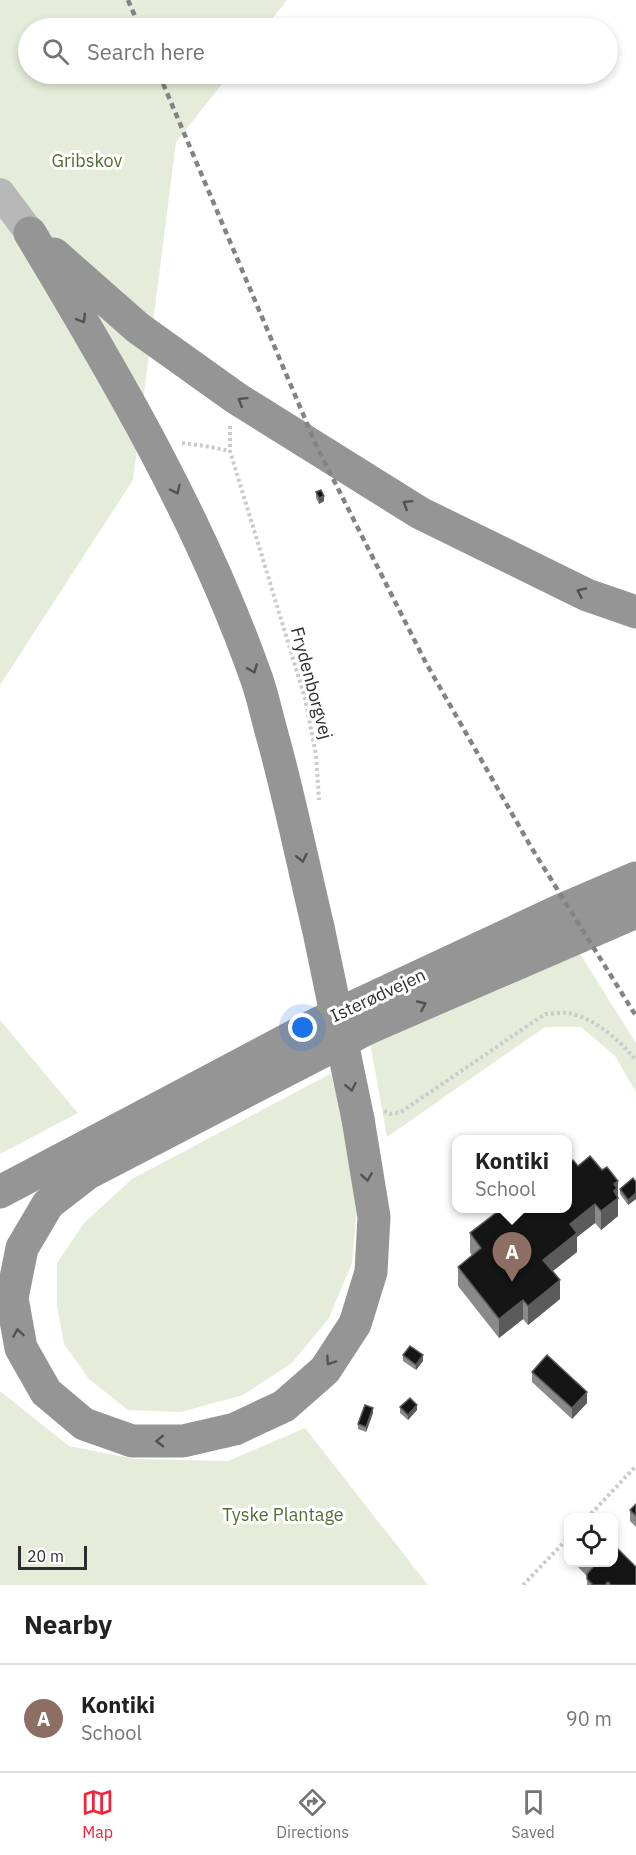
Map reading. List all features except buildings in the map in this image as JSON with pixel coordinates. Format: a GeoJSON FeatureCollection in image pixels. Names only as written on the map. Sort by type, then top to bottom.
{"type":"FeatureCollection","features":[{"type":"Feature","properties":{"kind":"highway"},"geometry":{"type":"LineString","coordinates":[[30,233],[138,328],[237,398],[420,513],[587,595],[636,612]]}},
{"type":"Feature","properties":{"kind":"highway"},"geometry":{"type":"LineString","coordinates":[[30,233],[113,372],[175,487],[228,604],[257,680],[279,759],[318,927],[369,1114],[374,1217],[371,1272],[355,1324],[325,1370],[284,1406],[235,1430],[183,1441],[132,1442],[84,1424],[46,1392],[21,1348],[12,1298],[22,1248],[48,1204],[88,1173],[348,1038],[636,912]]}},
{"type":"Feature","properties":{"kind":"highway","name":"Isterødvejen"},"geometry":{"type":"LineString","coordinates":[[0,1192],[317,1024],[559,911],[636,878]]}},
{"type":"Feature","properties":{"kind":"street"},"geometry":{"type":"LineString","coordinates":[[0,193],[30,233]]}},
{"type":"Feature","properties":{"kind":"path","name":"Frydenborgvej"},"geometry":{"type":"LineString","coordinates":[[230,451],[305,698],[316,754],[320,810]]}},
{"type":"Feature","properties":{"kind":"path"},"geometry":{"type":"LineString","coordinates":[[369,1114],[401,1112],[545,1014],[568,1013],[592,1022],[618,1041],[636,1060]]}},
{"type":"Feature","properties":{"kind":"path"},"geometry":{"type":"LineString","coordinates":[[592,1513],[636,1466]]}},
{"type":"Feature","properties":{"kind":"path"},"geometry":{"type":"LineString","coordinates":[[523,1585],[564,1542]]}},
{"type":"Feature","properties":{"kind":"green space","name":"Gribskov"},"geometry":{"type":"Polygon","coordinates":[[[0,0],[287,0],[273,18],[18,18],[18,84],[222,84],[176,142],[133,480],[0,685],[0,0]]]}},
{"type":"Feature","properties":{"kind":"green space"},"geometry":{"type":"Polygon","coordinates":[[[577,949],[636,1043],[636,1092],[615,1056],[581,1027],[545,1027],[387,1137],[370,1043],[577,949]]]}},
{"type":"Feature","properties":{"kind":"green space"},"geometry":{"type":"Polygon","coordinates":[[[0,1020],[78,1113],[0,1154],[0,1020]]]}},
{"type":"Feature","properties":{"kind":"green space"},"geometry":{"type":"Polygon","coordinates":[[[332,1073],[358,1196],[352,1263],[329,1318],[292,1363],[243,1395],[181,1412],[128,1410],[89,1379],[64,1344],[57,1306],[57,1263],[84,1223],[132,1179],[332,1073]]]}},
{"type":"Feature","properties":{"kind":"green space","name":"Tyske Plantage"},"geometry":{"type":"Polygon","coordinates":[[[0,1391],[69,1446],[135,1459],[228,1461],[305,1428],[428,1585],[0,1585],[0,1391]]]}},
{"type":"Feature","properties":{"kind":"railway"},"geometry":{"type":"LineString","coordinates":[[128,0],[136,18]]}},
{"type":"Feature","properties":{"kind":"railway"},"geometry":{"type":"LineString","coordinates":[[163,84],[317,447],[426,663],[531,847],[636,1016]]}},
{"type":"Feature","properties":{"kind":"place","name":"Kontiki"},"geometry":{"type":"Point","coordinates":[512,1282]}}]}
